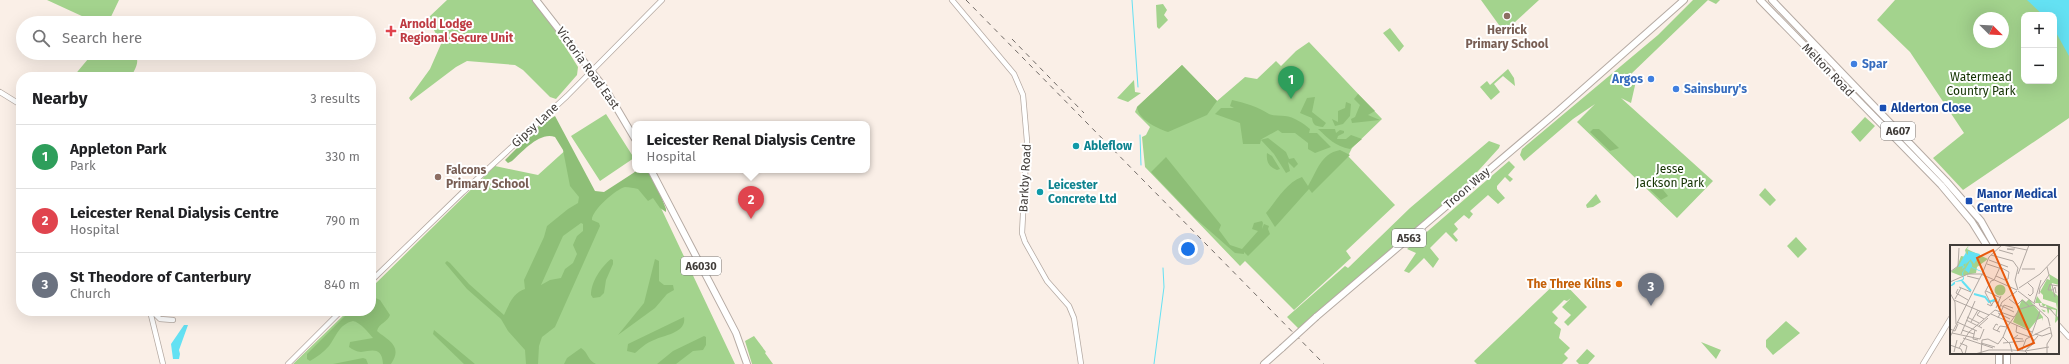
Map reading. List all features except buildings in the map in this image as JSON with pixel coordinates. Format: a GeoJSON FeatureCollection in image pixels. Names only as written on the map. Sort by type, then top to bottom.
{"type":"FeatureCollection","features":[{"type":"Feature","properties":{"kind":"highway","name":"Victoria Road East"},"geometry":{"type":"LineString","coordinates":[[536,0],[592,71],[625,120],[632,133]]}},
{"type":"Feature","properties":{"kind":"highway","name":"Troon Way"},"geometry":{"type":"LineString","coordinates":[[1670,12],[1681,0]]}},
{"type":"Feature","properties":{"kind":"highway","name":"Troon Way"},"geometry":{"type":"LineString","coordinates":[[1264,364],[1316,317],[1557,112],[1684,0]]}},
{"type":"Feature","properties":{"kind":"highway","name":"Melton Road"},"geometry":{"type":"LineString","coordinates":[[1760,0],[1801,38],[1833,75],[1941,185],[1972,222],[1986,245]]}},
{"type":"Feature","properties":{"kind":"highway"},"geometry":{"type":"LineString","coordinates":[[1772,0],[1791,21],[1801,38]]}},
{"type":"Feature","properties":{"kind":"highway","name":"Melton Road"},"geometry":{"type":"LineString","coordinates":[[1801,38],[1823,54],[1888,120],[1970,208],[1987,230],[1994,245]]}},
{"type":"Feature","properties":{"kind":"highway"},"geometry":{"type":"LineString","coordinates":[[1823,54],[1822,59],[1833,71],[1833,75]]}},
{"type":"Feature","properties":{"kind":"highway","name":"Melton Road"},"geometry":{"type":"LineString","coordinates":[[1888,120],[1889,125],[1898,136],[1897,139]]}},
{"type":"Feature","properties":{"kind":"highway","name":"A6030"},"geometry":{"type":"LineString","coordinates":[[653,173],[736,333],[746,364]]}},
{"type":"Feature","properties":{"kind":"highway"},"geometry":{"type":"LineString","coordinates":[[1999,364],[2000,354]]}},
{"type":"Feature","properties":{"kind":"street","name":"Gipsy Lane"},"geometry":{"type":"LineString","coordinates":[[376,277],[592,71],[662,0]]}},
{"type":"Feature","properties":{"kind":"street","name":"Barkby Road"},"geometry":{"type":"LineString","coordinates":[[952,0],[1014,74],[1023,95],[1027,141],[1022,233],[1025,242],[1047,281],[1069,306],[1074,318],[1081,364]]}},
{"type":"Feature","properties":{"kind":"street"},"geometry":{"type":"LineString","coordinates":[[0,92],[16,102]]}},
{"type":"Feature","properties":{"kind":"street"},"geometry":{"type":"LineString","coordinates":[[152,316],[163,364]]}},
{"type":"Feature","properties":{"kind":"street"},"geometry":{"type":"LineString","coordinates":[[157,316],[160,319],[173,320]]}},
{"type":"Feature","properties":{"kind":"street"},"geometry":{"type":"LineString","coordinates":[[288,364],[336,316]]}},
{"type":"Feature","properties":{"kind":"street"},"geometry":{"type":"LineString","coordinates":[[1923,364],[1950,320]]}},
{"type":"Feature","properties":{"kind":"street"},"geometry":{"type":"LineString","coordinates":[[2059,326],[2069,337]]}},
{"type":"Feature","properties":{"kind":"green space"},"geometry":{"type":"Polygon","coordinates":[[[47,0],[119,0],[111,16],[82,16],[47,0]]]}},
{"type":"Feature","properties":{"kind":"green space"},"geometry":{"type":"Polygon","coordinates":[[[447,0],[532,0],[544,13],[578,67],[577,75],[556,99],[550,97],[523,70],[515,65],[467,61],[456,67],[411,101],[409,98],[430,69],[441,44],[428,18],[447,0]]]}},
{"type":"Feature","properties":{"kind":"green space","name":"Herrick Primary School"},"geometry":{"type":"Polygon","coordinates":[[[1481,0],[1539,0],[1504,32],[1481,0]]]}},
{"type":"Feature","properties":{"kind":"green space","name":"Jesse Jackson Park"},"geometry":{"type":"Polygon","coordinates":[[[1693,0],[1708,0],[1630,75],[1636,81],[1631,103],[1621,98],[1713,181],[1677,218],[1577,122],[1595,104],[1573,119],[1524,161],[1520,155],[1522,149],[1658,35],[1693,0]]]}},
{"type":"Feature","properties":{"kind":"green space"},"geometry":{"type":"Polygon","coordinates":[[[1708,0],[1720,0],[1716,4],[1708,0]]]}},
{"type":"Feature","properties":{"kind":"green space","name":"Watermead Country Park"},"geometry":{"type":"Polygon","coordinates":[[[1895,0],[2069,0],[2069,118],[1963,190],[1933,158],[1964,133],[1910,52],[1877,20],[1895,0]]]}},
{"type":"Feature","properties":{"kind":"green space"},"geometry":{"type":"Polygon","coordinates":[[[1163,4],[1167,10],[1164,15],[1168,20],[1159,29],[1157,27],[1156,5],[1163,4]]]}},
{"type":"Feature","properties":{"kind":"green space"},"geometry":{"type":"Polygon","coordinates":[[[1390,28],[1404,46],[1399,52],[1383,33],[1390,28]]]}},
{"type":"Feature","properties":{"kind":"green space"},"geometry":{"type":"Polygon","coordinates":[[[1309,42],[1382,119],[1352,148],[1348,156],[1395,205],[1346,251],[1351,258],[1294,310],[1245,261],[1240,266],[1145,167],[1142,137],[1146,135],[1150,127],[1135,112],[1137,107],[1182,65],[1217,101],[1245,77],[1257,79],[1276,61],[1281,66],[1296,51],[1309,42]]]}},
{"type":"Feature","properties":{"kind":"green space"},"geometry":{"type":"Polygon","coordinates":[[[87,60],[137,60],[137,65],[134,72],[77,72],[87,60]]]}},
{"type":"Feature","properties":{"kind":"green space"},"geometry":{"type":"Polygon","coordinates":[[[1182,65],[1217,101],[1207,115],[1168,132],[1158,128],[1144,119],[1137,107],[1182,65]]]}},
{"type":"Feature","properties":{"kind":"green space"},"geometry":{"type":"Polygon","coordinates":[[[1508,69],[1514,78],[1515,86],[1503,76],[1494,84],[1500,92],[1491,100],[1480,87],[1487,81],[1490,85],[1508,69]]]}},
{"type":"Feature","properties":{"kind":"green space"},"geometry":{"type":"Polygon","coordinates":[[[1134,80],[1135,92],[1141,93],[1128,102],[1117,98],[1134,80]]]}},
{"type":"Feature","properties":{"kind":"green space"},"geometry":{"type":"Polygon","coordinates":[[[1358,94],[1375,111],[1368,115],[1380,120],[1352,123],[1351,119],[1355,117],[1360,105],[1354,99],[1358,94]]]}},
{"type":"Feature","properties":{"kind":"green space"},"geometry":{"type":"Polygon","coordinates":[[[1315,97],[1312,112],[1326,123],[1323,127],[1315,125],[1312,118],[1300,113],[1307,98],[1315,97]]]}},
{"type":"Feature","properties":{"kind":"green space"},"geometry":{"type":"Polygon","coordinates":[[[1232,100],[1261,109],[1271,115],[1295,119],[1310,129],[1309,133],[1317,133],[1331,147],[1315,153],[1308,149],[1308,143],[1295,133],[1282,133],[1278,130],[1260,140],[1268,138],[1286,152],[1289,159],[1294,158],[1298,164],[1294,168],[1288,162],[1290,171],[1286,173],[1274,154],[1261,140],[1260,144],[1243,144],[1240,123],[1215,114],[1221,108],[1234,108],[1230,106],[1232,100]]]}},
{"type":"Feature","properties":{"kind":"green space"},"geometry":{"type":"Polygon","coordinates":[[[1346,102],[1351,104],[1350,116],[1343,124],[1335,126],[1332,119],[1338,122],[1338,111],[1345,108],[1346,102]]]}},
{"type":"Feature","properties":{"kind":"green space"},"geometry":{"type":"Polygon","coordinates":[[[606,114],[632,155],[632,159],[600,181],[571,136],[606,114]]]}},
{"type":"Feature","properties":{"kind":"green space"},"geometry":{"type":"Polygon","coordinates":[[[555,116],[595,191],[604,192],[633,173],[650,173],[666,209],[666,212],[660,208],[653,198],[648,201],[638,189],[625,187],[616,192],[595,211],[592,220],[599,223],[600,226],[555,327],[542,337],[539,346],[538,364],[526,364],[525,350],[508,331],[501,319],[467,289],[445,263],[447,261],[450,263],[469,284],[504,315],[514,296],[525,289],[524,280],[544,237],[547,226],[578,203],[579,197],[570,186],[563,150],[555,137],[543,137],[532,143],[512,161],[508,163],[505,160],[540,125],[555,116]],[[581,223],[563,236],[541,285],[550,280],[561,278],[565,269],[573,263],[577,254],[573,245],[577,236],[583,231],[583,224],[581,223]]]}},
{"type":"Feature","properties":{"kind":"green space"},"geometry":{"type":"Polygon","coordinates":[[[1865,117],[1875,126],[1860,142],[1851,132],[1865,117]]]}},
{"type":"Feature","properties":{"kind":"green space"},"geometry":{"type":"Polygon","coordinates":[[[1318,129],[1335,129],[1336,133],[1340,130],[1344,131],[1344,133],[1338,136],[1337,139],[1346,139],[1351,135],[1362,139],[1350,149],[1345,148],[1336,144],[1318,129]]]}},
{"type":"Feature","properties":{"kind":"green space"},"geometry":{"type":"Polygon","coordinates":[[[1593,129],[1599,129],[1619,148],[1610,151],[1590,132],[1593,129]]]}},
{"type":"Feature","properties":{"kind":"green space"},"geometry":{"type":"Polygon","coordinates":[[[1489,141],[1500,145],[1499,148],[1458,193],[1300,330],[1287,317],[1345,266],[1348,268],[1410,208],[1489,141]]]}},
{"type":"Feature","properties":{"kind":"green space"},"geometry":{"type":"Polygon","coordinates":[[[569,147],[598,199],[634,173],[644,173],[735,364],[293,364],[343,316],[376,316],[376,283],[495,166],[538,175],[569,147]]]}},
{"type":"Feature","properties":{"kind":"green space"},"geometry":{"type":"Polygon","coordinates":[[[1340,150],[1350,155],[1312,193],[1309,189],[1275,227],[1266,213],[1282,192],[1291,183],[1302,177],[1308,186],[1323,159],[1333,152],[1340,150]]]}},
{"type":"Feature","properties":{"kind":"green space"},"geometry":{"type":"Polygon","coordinates":[[[1267,153],[1272,156],[1280,169],[1277,170],[1270,166],[1267,159],[1267,153]]]}},
{"type":"Feature","properties":{"kind":"green space"},"geometry":{"type":"Polygon","coordinates":[[[1166,157],[1221,225],[1219,230],[1230,245],[1242,249],[1258,231],[1252,229],[1254,223],[1262,221],[1262,229],[1264,224],[1269,226],[1268,229],[1270,234],[1248,256],[1244,252],[1244,254],[1235,253],[1195,218],[1151,172],[1166,157]]]}},
{"type":"Feature","properties":{"kind":"green space"},"geometry":{"type":"Polygon","coordinates":[[[1509,161],[1515,167],[1508,175],[1513,179],[1510,182],[1505,177],[1497,186],[1497,189],[1505,198],[1498,204],[1488,195],[1470,211],[1473,214],[1469,219],[1464,215],[1454,224],[1458,229],[1453,234],[1458,240],[1456,242],[1446,232],[1430,248],[1439,259],[1433,268],[1424,258],[1409,273],[1404,271],[1416,253],[1407,249],[1509,161]]]}},
{"type":"Feature","properties":{"kind":"green space"},"geometry":{"type":"Polygon","coordinates":[[[1649,180],[1660,186],[1668,196],[1661,200],[1646,186],[1649,180]]]}},
{"type":"Feature","properties":{"kind":"green space"},"geometry":{"type":"Polygon","coordinates":[[[1765,188],[1776,200],[1770,206],[1759,195],[1765,188]]]}},
{"type":"Feature","properties":{"kind":"green space"},"geometry":{"type":"Polygon","coordinates":[[[1596,194],[1601,202],[1593,207],[1587,208],[1586,205],[1596,194]]]}},
{"type":"Feature","properties":{"kind":"green space"},"geometry":{"type":"Polygon","coordinates":[[[1796,237],[1807,249],[1798,258],[1787,246],[1796,237]]]}},
{"type":"Feature","properties":{"kind":"green space"},"geometry":{"type":"Polygon","coordinates":[[[611,259],[613,260],[613,264],[606,280],[604,293],[600,297],[593,298],[591,295],[591,290],[595,280],[600,270],[611,259]]]}},
{"type":"Feature","properties":{"kind":"green space"},"geometry":{"type":"Polygon","coordinates":[[[655,259],[659,261],[659,281],[664,285],[673,285],[674,290],[667,294],[655,308],[618,335],[644,303],[655,259]]]}},
{"type":"Feature","properties":{"kind":"green space"},"geometry":{"type":"Polygon","coordinates":[[[1560,279],[1587,307],[1568,326],[1564,322],[1571,315],[1562,307],[1571,298],[1567,301],[1564,300],[1552,312],[1558,318],[1554,323],[1561,329],[1559,338],[1570,348],[1564,354],[1568,358],[1562,364],[1477,364],[1474,361],[1560,279]]]}},
{"type":"Feature","properties":{"kind":"green space"},"geometry":{"type":"Polygon","coordinates":[[[376,298],[380,300],[390,315],[377,331],[390,341],[395,348],[396,353],[391,364],[383,364],[379,352],[373,350],[359,352],[349,347],[350,342],[373,338],[367,331],[353,321],[344,325],[338,331],[329,346],[318,356],[310,361],[307,359],[307,354],[345,316],[376,316],[376,298]]]}},
{"type":"Feature","properties":{"kind":"green space"},"geometry":{"type":"Polygon","coordinates":[[[684,317],[682,327],[674,333],[648,343],[635,353],[627,351],[628,344],[684,317]]]}},
{"type":"Feature","properties":{"kind":"green space"},"geometry":{"type":"Polygon","coordinates":[[[1786,321],[1800,333],[1773,355],[1766,347],[1766,340],[1786,321]]]}},
{"type":"Feature","properties":{"kind":"green space"},"geometry":{"type":"Polygon","coordinates":[[[434,330],[475,364],[464,364],[433,334],[434,330]]]}},
{"type":"Feature","properties":{"kind":"green space"},"geometry":{"type":"Polygon","coordinates":[[[704,336],[706,337],[706,345],[703,350],[693,351],[676,364],[657,364],[673,351],[704,336]]]}},
{"type":"Feature","properties":{"kind":"green space"},"geometry":{"type":"Polygon","coordinates":[[[754,336],[773,364],[752,364],[745,341],[754,336]]]}},
{"type":"Feature","properties":{"kind":"green space"},"geometry":{"type":"Polygon","coordinates":[[[1701,342],[1721,350],[1716,359],[1701,342]]]}},
{"type":"Feature","properties":{"kind":"green space"},"geometry":{"type":"Polygon","coordinates":[[[581,348],[591,361],[596,364],[564,364],[567,358],[581,348]]]}},
{"type":"Feature","properties":{"kind":"green space"},"geometry":{"type":"Polygon","coordinates":[[[1587,349],[1595,356],[1588,364],[1579,364],[1576,361],[1587,349]]]}},
{"type":"Feature","properties":{"kind":"green space"},"geometry":{"type":"Polygon","coordinates":[[[363,358],[366,359],[368,364],[333,364],[363,358]]]}},
{"type":"Feature","properties":{"kind":"water"},"geometry":{"type":"Polygon","coordinates":[[[2027,0],[2069,0],[2069,56],[2057,34],[2057,12],[2040,12],[2027,0]]]}},
{"type":"Feature","properties":{"kind":"water"},"geometry":{"type":"Polygon","coordinates":[[[184,325],[188,325],[179,350],[179,359],[173,359],[171,344],[184,325]]]}},
{"type":"Feature","properties":{"kind":"waterway"},"geometry":{"type":"LineString","coordinates":[[1132,0],[1138,87]]}},
{"type":"Feature","properties":{"kind":"waterway"},"geometry":{"type":"LineString","coordinates":[[1140,135],[1141,165]]}},
{"type":"Feature","properties":{"kind":"waterway"},"geometry":{"type":"LineString","coordinates":[[1154,364],[1164,287],[1163,268]]}},
{"type":"Feature","properties":{"kind":"railway"},"geometry":{"type":"LineString","coordinates":[[966,0],[1324,364]]}},
{"type":"Feature","properties":{"kind":"railway"},"geometry":{"type":"LineString","coordinates":[[1012,39],[1084,113]]}},
{"type":"Feature","properties":{"kind":"place","name":"Herrick Primary School"},"geometry":{"type":"Point","coordinates":[1507,16]}},
{"type":"Feature","properties":{"kind":"place","name":"Arnold Lodge Regional Secure Unit"},"geometry":{"type":"Point","coordinates":[391,31]}},
{"type":"Feature","properties":{"kind":"place","name":"Spar"},"geometry":{"type":"Point","coordinates":[1854,64]}},
{"type":"Feature","properties":{"kind":"place","name":"Argos"},"geometry":{"type":"Point","coordinates":[1651,79]}},
{"type":"Feature","properties":{"kind":"place","name":"Sainsbury's"},"geometry":{"type":"Point","coordinates":[1676,89]}},
{"type":"Feature","properties":{"kind":"place","name":"Appleton Park"},"geometry":{"type":"Point","coordinates":[1291,99]}},
{"type":"Feature","properties":{"kind":"place","name":"Alderton Close"},"geometry":{"type":"Point","coordinates":[1883,108]}},
{"type":"Feature","properties":{"kind":"place","name":"Ableflow"},"geometry":{"type":"Point","coordinates":[1076,146]}},
{"type":"Feature","properties":{"kind":"place","name":"Falcons Primary School"},"geometry":{"type":"Point","coordinates":[438,177]}},
{"type":"Feature","properties":{"kind":"place","name":"Leicester Concrete Ltd"},"geometry":{"type":"Point","coordinates":[1040,192]}},
{"type":"Feature","properties":{"kind":"place","name":"Manor Medical Centre"},"geometry":{"type":"Point","coordinates":[1969,201]}},
{"type":"Feature","properties":{"kind":"place","name":"Leicester Renal Dialysis Centre"},"geometry":{"type":"Point","coordinates":[751,219]}},
{"type":"Feature","properties":{"kind":"place","name":"The Three Kilns"},"geometry":{"type":"Point","coordinates":[1619,284]}},
{"type":"Feature","properties":{"kind":"place","name":"St Theodore of Canterbury"},"geometry":{"type":"Point","coordinates":[1651,306]}}]}
